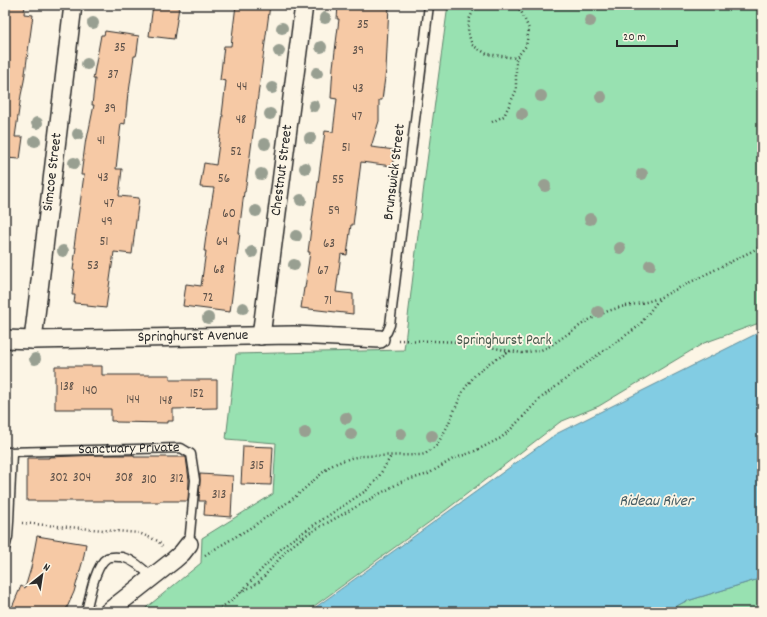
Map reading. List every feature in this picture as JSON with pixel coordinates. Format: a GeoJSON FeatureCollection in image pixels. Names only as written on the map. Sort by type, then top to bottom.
{"type":"FeatureCollection","features":[{"type":"Feature","properties":{"kind":"street","name":"Simcoe Street"},"geometry":{"type":"LineString","coordinates":[[33,340],[73,5]]}},
{"type":"Feature","properties":{"kind":"street","name":"Chestnut Street"},"geometry":{"type":"LineString","coordinates":[[261,336],[304,5]]}},
{"type":"Feature","properties":{"kind":"street","name":"Springhurst Avenue"},"geometry":{"type":"LineString","coordinates":[[5,339],[33,340],[294,335],[380,339]]}},
{"type":"Feature","properties":{"kind":"street"},"geometry":{"type":"LineString","coordinates":[[108,612],[174,560],[189,544]]}},
{"type":"Feature","properties":{"kind":"lane","name":"Brunswick Street"},"geometry":{"type":"LineString","coordinates":[[380,339],[387,332],[390,325],[429,5]]}},
{"type":"Feature","properties":{"kind":"lane","name":"Sanctuary Private"},"geometry":{"type":"LineString","coordinates":[[8,453],[181,448],[191,454],[195,480],[189,544]]}},
{"type":"Feature","properties":{"kind":"lane"},"geometry":{"type":"LineString","coordinates":[[5,548],[8,537],[9,522],[8,453]]}},
{"type":"Feature","properties":{"kind":"lane"},"geometry":{"type":"LineString","coordinates":[[86,612],[94,579],[100,566],[107,558],[116,556],[127,558],[138,564],[152,578]]}},
{"type":"Feature","properties":{"kind":"path"},"geometry":{"type":"LineString","coordinates":[[479,5],[473,11],[469,20],[468,32],[472,44],[487,54],[516,58]]}},
{"type":"Feature","properties":{"kind":"path"},"geometry":{"type":"LineString","coordinates":[[492,122],[504,116],[516,91],[516,58],[526,46],[529,29],[521,11],[512,5]]}},
{"type":"Feature","properties":{"kind":"path"},"geometry":{"type":"LineString","coordinates":[[380,339],[465,342],[522,353],[541,350],[550,346],[587,321],[608,311],[659,298],[762,246]]}},
{"type":"Feature","properties":{"kind":"path"},"geometry":{"type":"LineString","coordinates":[[241,592],[260,581],[288,549],[306,536],[401,482],[428,474],[453,459],[473,452],[501,438],[542,398],[638,326],[659,298]]}},
{"type":"Feature","properties":{"kind":"path"},"geometry":{"type":"LineString","coordinates":[[189,544],[198,559],[277,510],[337,463],[362,456],[420,455],[430,452],[437,445],[463,391],[475,375],[489,364],[511,351]]}},
{"type":"Feature","properties":{"kind":"path"},"geometry":{"type":"LineString","coordinates":[[214,612],[231,601],[241,592],[287,543],[367,490],[378,478],[391,456]]}},
{"type":"Feature","properties":{"kind":"path"},"geometry":{"type":"LineString","coordinates":[[9,522],[139,533],[158,541],[174,560]]}},
{"type":"Feature","properties":{"kind":"green space","name":"Springhurst Park"},"geometry":{"type":"Polygon","coordinates":[[[448,5],[762,5],[762,322],[704,343],[599,406],[560,422],[446,510],[306,612],[141,612],[201,563],[202,538],[273,494],[276,443],[226,439],[236,354],[404,350],[448,5]]]}},
{"type":"Feature","properties":{"kind":"green space"},"geometry":{"type":"Polygon","coordinates":[[[762,578],[762,612],[666,612],[684,602],[762,578]]]}},
{"type":"Feature","properties":{"kind":"water","name":"Rideau River"},"geometry":{"type":"Polygon","coordinates":[[[762,331],[762,578],[684,602],[666,612],[309,612],[556,434],[762,331]]]}},
{"type":"Feature","properties":{"kind":"building"},"geometry":{"type":"Polygon","coordinates":[[[5,5],[25,5],[24,14],[33,15],[15,137],[23,137],[20,159],[5,158],[5,5]]]}},
{"type":"Feature","properties":{"kind":"building"},"geometry":{"type":"Polygon","coordinates":[[[153,5],[179,7],[174,39],[149,36],[153,5]]]}},
{"type":"Feature","properties":{"kind":"building"},"geometry":{"type":"Polygon","coordinates":[[[236,5],[270,5],[244,192],[230,312],[183,306],[186,284],[201,286],[206,251],[204,251],[214,188],[200,187],[204,163],[216,165],[226,81],[220,80],[224,46],[231,46],[236,5]]]}},
{"type":"Feature","properties":{"kind":"building"},"geometry":{"type":"Polygon","coordinates":[[[338,5],[389,5],[386,70],[382,100],[379,100],[379,121],[371,147],[395,150],[392,166],[361,162],[353,225],[351,225],[347,255],[341,254],[336,292],[353,294],[353,314],[301,308],[310,252],[308,252],[325,131],[333,132],[337,99],[331,98],[339,19],[337,19],[338,5]]]}},
{"type":"Feature","properties":{"kind":"building"},"geometry":{"type":"Polygon","coordinates":[[[105,31],[139,36],[128,92],[125,124],[121,123],[116,169],[122,169],[119,196],[139,198],[132,254],[114,252],[106,308],[74,303],[75,295],[72,295],[76,247],[74,247],[84,175],[81,175],[86,138],[87,139],[94,105],[92,105],[95,79],[93,79],[101,35],[104,35],[105,31]]]}},
{"type":"Feature","properties":{"kind":"building"},"geometry":{"type":"Polygon","coordinates":[[[55,366],[102,366],[102,375],[170,375],[170,380],[217,380],[217,408],[173,409],[173,421],[168,421],[168,423],[111,421],[111,409],[55,409],[55,366]]]}},
{"type":"Feature","properties":{"kind":"building"},"geometry":{"type":"Polygon","coordinates":[[[243,446],[273,447],[271,485],[241,484],[243,446]]]}},
{"type":"Feature","properties":{"kind":"building"},"geometry":{"type":"Polygon","coordinates":[[[134,455],[134,457],[186,457],[189,480],[188,501],[27,501],[27,458],[134,455]]]}},
{"type":"Feature","properties":{"kind":"building"},"geometry":{"type":"Polygon","coordinates":[[[200,474],[233,476],[231,517],[204,515],[205,501],[199,501],[200,474]]]}},
{"type":"Feature","properties":{"kind":"building"},"geometry":{"type":"Polygon","coordinates":[[[37,536],[86,544],[74,592],[65,612],[10,612],[21,586],[25,588],[31,568],[37,536]]]}}]}
